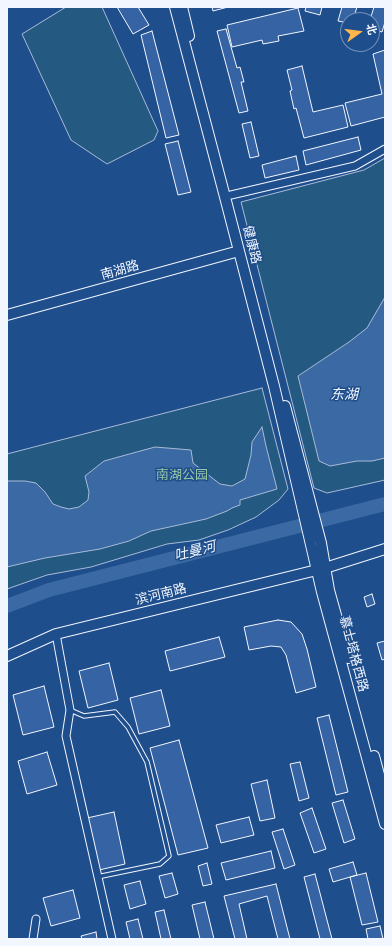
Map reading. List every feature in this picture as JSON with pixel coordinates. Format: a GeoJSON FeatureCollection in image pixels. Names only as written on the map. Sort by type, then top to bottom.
{"type":"FeatureCollection","features":[{"type":"Feature","properties":{"kind":"main road","name":"健康路"},"geometry":{"type":"LineString","coordinates":[[175,7],[302,489]]}},
{"type":"Feature","properties":{"kind":"main road","name":"健康路"},"geometry":{"type":"LineString","coordinates":[[182,7],[231,195],[302,489]]}},
{"type":"Feature","properties":{"kind":"main road","name":"南湖路"},"geometry":{"type":"LineString","coordinates":[[7,316],[239,251]]}},
{"type":"Feature","properties":{"kind":"main road","name":"慕士塔格西路"},"geometry":{"type":"LineString","coordinates":[[302,489],[317,544],[321,569],[385,824]]}},
{"type":"Feature","properties":{"kind":"main road","name":"滨河南路"},"geometry":{"type":"LineString","coordinates":[[7,656],[56,634],[321,569],[385,549]]}},
{"type":"Feature","properties":{"kind":"main road","name":"慕士塔格西路"},"geometry":{"type":"LineString","coordinates":[[321,569],[331,597],[385,797]]}},
{"type":"Feature","properties":{"kind":"street"},"geometry":{"type":"LineString","coordinates":[[231,195],[355,166],[385,149]]}},
{"type":"Feature","properties":{"kind":"street"},"geometry":{"type":"LineString","coordinates":[[56,634],[70,710],[66,736],[112,939]]}},
{"type":"Feature","properties":{"kind":"street"},"geometry":{"type":"LineString","coordinates":[[33,939],[36,919]]}},
{"type":"Feature","properties":{"kind":"lane"},"geometry":{"type":"LineString","coordinates":[[70,710],[84,716],[115,712],[128,727],[147,762],[169,856],[160,864],[97,877]]}},
{"type":"Feature","properties":{"kind":"green space"},"geometry":{"type":"Polygon","coordinates":[[[66,7],[102,7],[158,131],[154,140],[107,164],[71,140],[22,34],[66,7]]]}},
{"type":"Feature","properties":{"kind":"green space"},"geometry":{"type":"Polygon","coordinates":[[[385,158],[385,480],[327,493],[314,488],[241,202],[364,170],[385,158]]]}},
{"type":"Feature","properties":{"kind":"green space","name":"南湖公园"},"geometry":{"type":"Polygon","coordinates":[[[262,388],[288,489],[279,500],[256,517],[228,530],[199,540],[167,544],[91,567],[47,575],[7,589],[7,454],[262,388]]]}},
{"type":"Feature","properties":{"kind":"water","name":"东湖"},"geometry":{"type":"Polygon","coordinates":[[[385,297],[385,458],[330,466],[319,461],[298,376],[349,342],[367,328],[385,297]]]}},
{"type":"Feature","properties":{"kind":"water"},"geometry":{"type":"Polygon","coordinates":[[[262,427],[277,489],[240,500],[240,505],[206,519],[151,531],[129,541],[100,549],[45,558],[7,567],[7,481],[25,481],[36,483],[45,492],[53,504],[69,509],[79,507],[88,500],[89,492],[85,476],[104,461],[155,447],[191,450],[193,463],[220,484],[232,486],[245,479],[251,455],[252,442],[262,427]]]}},
{"type":"Feature","properties":{"kind":"building"},"geometry":{"type":"Polygon","coordinates":[[[117,7],[138,7],[149,25],[133,34],[117,7]]]}},
{"type":"Feature","properties":{"kind":"building"},"geometry":{"type":"Polygon","coordinates":[[[212,7],[228,7],[213,11],[212,7]]]}},
{"type":"Feature","properties":{"kind":"building"},"geometry":{"type":"Polygon","coordinates":[[[306,7],[322,7],[320,15],[305,11],[306,7]]]}},
{"type":"Feature","properties":{"kind":"building"},"geometry":{"type":"Polygon","coordinates":[[[342,7],[357,7],[355,12],[341,12],[342,7]]]}},
{"type":"Feature","properties":{"kind":"building"},"geometry":{"type":"Polygon","coordinates":[[[374,7],[385,7],[385,22],[382,32],[380,31],[380,12],[372,12],[374,7]]]}},
{"type":"Feature","properties":{"kind":"building"},"geometry":{"type":"Polygon","coordinates":[[[298,8],[304,31],[278,36],[279,41],[263,44],[262,40],[232,47],[227,25],[298,8]]]}},
{"type":"Feature","properties":{"kind":"building"},"geometry":{"type":"Polygon","coordinates":[[[226,29],[237,68],[240,67],[244,82],[241,82],[248,111],[239,113],[217,31],[226,29]]]}},
{"type":"Feature","properties":{"kind":"building"},"geometry":{"type":"Polygon","coordinates":[[[152,31],[179,135],[166,138],[141,35],[152,31]]]}},
{"type":"Feature","properties":{"kind":"building"},"geometry":{"type":"Polygon","coordinates":[[[385,50],[385,117],[351,126],[345,103],[382,94],[373,54],[385,50]]]}},
{"type":"Feature","properties":{"kind":"building"},"geometry":{"type":"Polygon","coordinates":[[[302,66],[313,112],[343,105],[348,127],[304,138],[296,108],[294,109],[290,91],[292,90],[287,70],[302,66]]]}},
{"type":"Feature","properties":{"kind":"building"},"geometry":{"type":"Polygon","coordinates":[[[251,122],[259,156],[250,158],[242,124],[251,122]]]}},
{"type":"Feature","properties":{"kind":"building"},"geometry":{"type":"Polygon","coordinates":[[[358,137],[361,150],[306,165],[303,151],[358,137]]]}},
{"type":"Feature","properties":{"kind":"building"},"geometry":{"type":"Polygon","coordinates":[[[178,141],[191,192],[178,195],[165,144],[178,141]]]}},
{"type":"Feature","properties":{"kind":"building"},"geometry":{"type":"Polygon","coordinates":[[[296,156],[299,170],[265,178],[262,165],[296,156]]]}},
{"type":"Feature","properties":{"kind":"building"},"geometry":{"type":"Polygon","coordinates":[[[372,594],[375,604],[367,607],[364,597],[372,594]]]}},
{"type":"Feature","properties":{"kind":"building"},"geometry":{"type":"Polygon","coordinates":[[[278,620],[291,622],[302,634],[316,687],[296,693],[286,655],[281,647],[271,646],[249,650],[244,627],[278,620]]]}},
{"type":"Feature","properties":{"kind":"building"},"geometry":{"type":"Polygon","coordinates":[[[219,637],[225,657],[170,671],[165,651],[219,637]]]}},
{"type":"Feature","properties":{"kind":"building"},"geometry":{"type":"Polygon","coordinates":[[[385,641],[385,659],[382,660],[377,643],[385,641]]]}},
{"type":"Feature","properties":{"kind":"building"},"geometry":{"type":"Polygon","coordinates":[[[109,663],[118,700],[88,708],[79,671],[109,663]]]}},
{"type":"Feature","properties":{"kind":"building"},"geometry":{"type":"Polygon","coordinates":[[[44,686],[54,727],[23,735],[13,695],[44,686]]]}},
{"type":"Feature","properties":{"kind":"building"},"geometry":{"type":"Polygon","coordinates":[[[161,690],[170,726],[139,734],[130,698],[161,690]]]}},
{"type":"Feature","properties":{"kind":"building"},"geometry":{"type":"Polygon","coordinates":[[[329,715],[348,792],[336,795],[317,718],[329,715]]]}},
{"type":"Feature","properties":{"kind":"building"},"geometry":{"type":"Polygon","coordinates":[[[179,740],[208,848],[178,855],[150,748],[179,740]]]}},
{"type":"Feature","properties":{"kind":"building"},"geometry":{"type":"Polygon","coordinates":[[[47,752],[57,785],[27,794],[18,761],[47,752]]]}},
{"type":"Feature","properties":{"kind":"building"},"geometry":{"type":"Polygon","coordinates":[[[300,762],[309,798],[299,801],[290,764],[300,762]]]}},
{"type":"Feature","properties":{"kind":"building"},"geometry":{"type":"Polygon","coordinates":[[[267,780],[275,818],[260,821],[251,784],[267,780]]]}},
{"type":"Feature","properties":{"kind":"building"},"geometry":{"type":"Polygon","coordinates":[[[343,800],[355,839],[344,843],[332,803],[343,800]]]}},
{"type":"Feature","properties":{"kind":"building"},"geometry":{"type":"Polygon","coordinates":[[[312,808],[326,849],[314,853],[300,813],[312,808]]]}},
{"type":"Feature","properties":{"kind":"building"},"geometry":{"type":"Polygon","coordinates":[[[114,812],[125,864],[99,870],[87,818],[114,812]]]}},
{"type":"Feature","properties":{"kind":"building"},"geometry":{"type":"Polygon","coordinates":[[[249,817],[254,835],[221,843],[216,825],[249,817]]]}},
{"type":"Feature","properties":{"kind":"building"},"geometry":{"type":"Polygon","coordinates":[[[283,829],[295,865],[284,869],[272,832],[283,829]]]}},
{"type":"Feature","properties":{"kind":"building"},"geometry":{"type":"Polygon","coordinates":[[[271,851],[275,868],[226,880],[221,863],[271,851]]]}},
{"type":"Feature","properties":{"kind":"building"},"geometry":{"type":"Polygon","coordinates":[[[353,862],[357,875],[333,882],[329,869],[353,862]]]}},
{"type":"Feature","properties":{"kind":"building"},"geometry":{"type":"Polygon","coordinates":[[[207,863],[212,884],[203,886],[198,866],[207,863]]]}},
{"type":"Feature","properties":{"kind":"building"},"geometry":{"type":"Polygon","coordinates":[[[172,873],[178,894],[165,898],[159,876],[172,873]]]}},
{"type":"Feature","properties":{"kind":"building"},"geometry":{"type":"Polygon","coordinates":[[[366,873],[378,922],[362,925],[350,877],[366,873]]]}},
{"type":"Feature","properties":{"kind":"building"},"geometry":{"type":"Polygon","coordinates":[[[315,874],[332,939],[320,939],[304,877],[315,874]]]}},
{"type":"Feature","properties":{"kind":"building"},"geometry":{"type":"Polygon","coordinates":[[[140,881],[146,904],[130,909],[124,885],[140,881]]]}},
{"type":"Feature","properties":{"kind":"building"},"geometry":{"type":"Polygon","coordinates":[[[276,884],[290,939],[278,939],[267,896],[239,904],[247,939],[235,939],[224,896],[276,884]]]}},
{"type":"Feature","properties":{"kind":"building"},"geometry":{"type":"Polygon","coordinates":[[[73,890],[80,918],[51,926],[43,898],[73,890]]]}},
{"type":"Feature","properties":{"kind":"building"},"geometry":{"type":"Polygon","coordinates":[[[205,902],[214,939],[200,939],[192,905],[205,902]]]}},
{"type":"Feature","properties":{"kind":"building"},"geometry":{"type":"Polygon","coordinates":[[[164,910],[171,939],[161,939],[155,912],[164,910]]]}},
{"type":"Feature","properties":{"kind":"building"},"geometry":{"type":"Polygon","coordinates":[[[138,919],[143,939],[130,939],[126,922],[138,919]]]}},
{"type":"Feature","properties":{"kind":"building"},"geometry":{"type":"Polygon","coordinates":[[[380,926],[383,939],[368,939],[366,929],[380,926]]]}},
{"type":"Feature","properties":{"kind":"building"},"geometry":{"type":"Polygon","coordinates":[[[96,932],[97,939],[82,939],[81,936],[96,932]]]}},
{"type":"Feature","properties":{"kind":"waterway","name":"吐曼河"},"geometry":{"type":"LineString","coordinates":[[7,606],[49,590],[385,504]]}}]}
